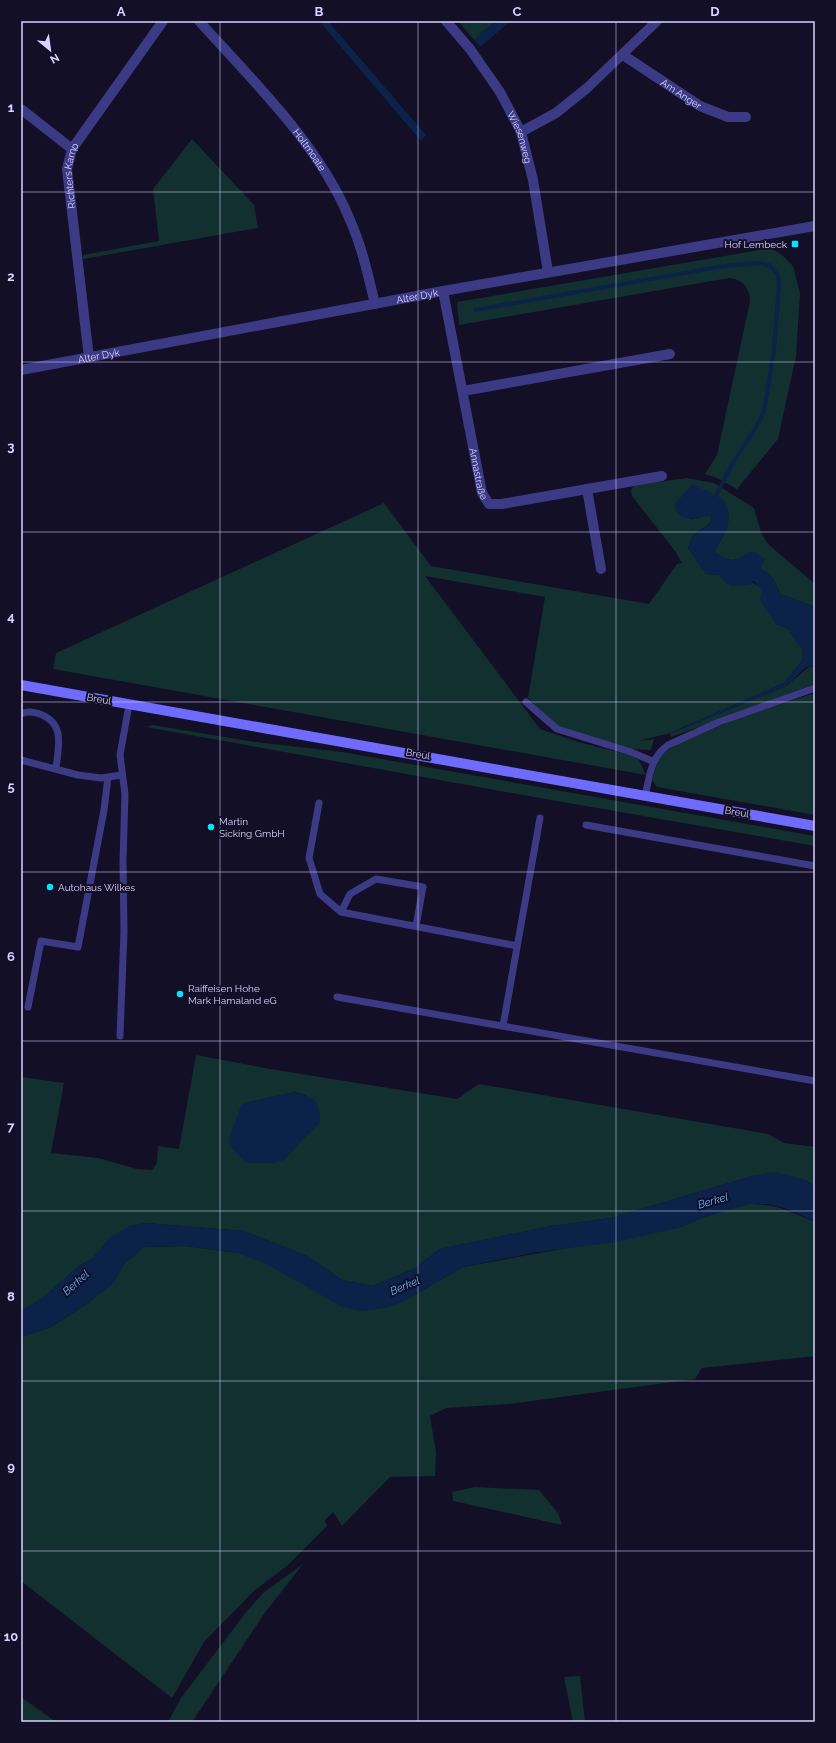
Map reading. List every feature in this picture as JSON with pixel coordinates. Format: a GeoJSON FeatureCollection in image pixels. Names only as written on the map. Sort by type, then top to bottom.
{"type":"FeatureCollection","features":[{"type":"Feature","properties":{"kind":"main road","name":"Breul"},"geometry":{"type":"LineString","coordinates":[[21,685],[129,705],[395,750],[815,826]]}},
{"type":"Feature","properties":{"kind":"street","name":"Richters Kamp"},"geometry":{"type":"LineString","coordinates":[[89,358],[67,169],[72,149],[163,21]]}},
{"type":"Feature","properties":{"kind":"street","name":"Holtmoate"},"geometry":{"type":"LineString","coordinates":[[199,21],[277,108],[316,158],[350,218],[364,257],[375,304]]}},
{"type":"Feature","properties":{"kind":"street","name":"Wiesenweg"},"geometry":{"type":"LineString","coordinates":[[446,21],[470,49],[500,92],[522,132],[533,180],[548,272]]}},
{"type":"Feature","properties":{"kind":"street"},"geometry":{"type":"LineString","coordinates":[[522,132],[556,113],[587,88],[657,21]]}},
{"type":"Feature","properties":{"kind":"street","name":"Am Anger"},"geometry":{"type":"LineString","coordinates":[[623,55],[700,106],[728,117],[746,117]]}},
{"type":"Feature","properties":{"kind":"street"},"geometry":{"type":"LineString","coordinates":[[21,109],[72,149]]}},
{"type":"Feature","properties":{"kind":"street","name":"Alter Dyk"},"geometry":{"type":"LineString","coordinates":[[21,370],[548,272],[815,226]]}},
{"type":"Feature","properties":{"kind":"street","name":"Annastraße"},"geometry":{"type":"LineString","coordinates":[[444,291],[482,493],[489,504],[502,504],[662,476]]}},
{"type":"Feature","properties":{"kind":"street"},"geometry":{"type":"LineString","coordinates":[[463,391],[670,354]]}},
{"type":"Feature","properties":{"kind":"street"},"geometry":{"type":"LineString","coordinates":[[587,489],[601,569]]}},
{"type":"Feature","properties":{"kind":"lane"},"geometry":{"type":"LineString","coordinates":[[645,796],[652,761],[661,750],[692,733],[760,706],[815,688]]}},
{"type":"Feature","properties":{"kind":"lane"},"geometry":{"type":"LineString","coordinates":[[526,702],[557,729],[631,752],[652,761]]}},
{"type":"Feature","properties":{"kind":"lane"},"geometry":{"type":"LineString","coordinates":[[120,1036],[124,932],[123,861],[125,794],[120,756],[129,705]]}},
{"type":"Feature","properties":{"kind":"lane"},"geometry":{"type":"LineString","coordinates":[[21,714],[36,713],[48,718],[54,725],[60,736],[56,769]]}},
{"type":"Feature","properties":{"kind":"lane"},"geometry":{"type":"LineString","coordinates":[[21,760],[78,775],[100,778],[122,775]]}},
{"type":"Feature","properties":{"kind":"lane"},"geometry":{"type":"LineString","coordinates":[[28,1007],[41,941],[78,947],[104,810],[108,777]]}},
{"type":"Feature","properties":{"kind":"lane"},"geometry":{"type":"LineString","coordinates":[[319,803],[309,858],[320,894],[341,912],[517,946]]}},
{"type":"Feature","properties":{"kind":"lane"},"geometry":{"type":"LineString","coordinates":[[503,1026],[540,818]]}},
{"type":"Feature","properties":{"kind":"lane"},"geometry":{"type":"LineString","coordinates":[[586,825],[815,866]]}},
{"type":"Feature","properties":{"kind":"lane"},"geometry":{"type":"LineString","coordinates":[[341,912],[350,894],[376,879],[423,887],[416,926]]}},
{"type":"Feature","properties":{"kind":"lane"},"geometry":{"type":"LineString","coordinates":[[338,997],[815,1081]]}},
{"type":"Feature","properties":{"kind":"green space"},"geometry":{"type":"Polygon","coordinates":[[[458,21],[495,21],[474,40],[458,21]]]}},
{"type":"Feature","properties":{"kind":"green space"},"geometry":{"type":"Polygon","coordinates":[[[192,139],[254,205],[258,228],[83,259],[83,255],[159,241],[153,189],[192,139]]]}},
{"type":"Feature","properties":{"kind":"green space"},"geometry":{"type":"Polygon","coordinates":[[[771,248],[782,255],[793,266],[800,293],[796,356],[778,439],[737,489],[717,478],[705,474],[717,455],[750,301],[747,288],[738,280],[729,278],[459,325],[457,302],[771,248]]]}},
{"type":"Feature","properties":{"kind":"green space"},"geometry":{"type":"Polygon","coordinates":[[[687,478],[714,483],[754,508],[761,533],[769,545],[815,584],[815,607],[780,594],[773,578],[760,568],[763,559],[758,554],[751,552],[733,560],[727,559],[716,553],[716,547],[724,535],[725,500],[689,520],[709,515],[712,518],[710,523],[693,535],[688,548],[706,574],[718,575],[726,583],[754,583],[762,589],[761,600],[776,624],[787,628],[802,648],[803,656],[802,661],[784,683],[670,733],[639,741],[654,739],[651,750],[640,750],[593,740],[561,727],[544,714],[528,698],[545,597],[425,576],[540,729],[578,742],[630,755],[639,760],[646,775],[53,669],[56,653],[384,503],[431,566],[649,604],[677,564],[682,563],[675,551],[632,496],[631,490],[635,485],[687,478]]]}},
{"type":"Feature","properties":{"kind":"green space"},"geometry":{"type":"Polygon","coordinates":[[[810,666],[815,668],[815,684],[671,737],[670,734],[786,686],[810,666]]]}},
{"type":"Feature","properties":{"kind":"green space"},"geometry":{"type":"Polygon","coordinates":[[[815,693],[815,815],[657,787],[652,780],[658,760],[664,753],[677,744],[746,715],[815,693]]]}},
{"type":"Feature","properties":{"kind":"green space"},"geometry":{"type":"Polygon","coordinates":[[[153,725],[248,741],[342,752],[815,836],[815,846],[146,727],[153,725]]]}},
{"type":"Feature","properties":{"kind":"green space"},"geometry":{"type":"Polygon","coordinates":[[[196,1055],[270,1069],[457,1099],[479,1084],[768,1134],[784,1143],[815,1147],[815,1186],[802,1179],[756,1175],[611,1218],[551,1226],[440,1249],[413,1269],[373,1286],[342,1280],[307,1256],[244,1231],[145,1223],[130,1226],[101,1249],[92,1259],[80,1265],[43,1298],[21,1311],[21,1077],[64,1083],[51,1153],[98,1158],[137,1169],[152,1170],[157,1163],[158,1146],[179,1149],[196,1055]],[[295,1092],[249,1102],[284,1160],[296,1146],[306,1095],[295,1092]]]}},
{"type":"Feature","properties":{"kind":"green space"},"geometry":{"type":"Polygon","coordinates":[[[748,1204],[768,1205],[790,1211],[815,1222],[815,1356],[702,1368],[695,1379],[509,1404],[446,1408],[430,1416],[436,1452],[435,1476],[390,1477],[342,1526],[333,1512],[325,1520],[327,1526],[288,1565],[255,1590],[204,1642],[172,1698],[21,1581],[21,1337],[51,1327],[88,1303],[114,1282],[123,1265],[144,1247],[185,1246],[238,1253],[263,1262],[404,1301],[463,1267],[681,1227],[704,1217],[748,1204]]]}},
{"type":"Feature","properties":{"kind":"green space"},"geometry":{"type":"Polygon","coordinates":[[[475,1487],[539,1490],[558,1513],[562,1525],[453,1501],[452,1492],[475,1487]]]}},
{"type":"Feature","properties":{"kind":"green space"},"geometry":{"type":"Polygon","coordinates":[[[303,1564],[264,1614],[192,1722],[168,1722],[181,1698],[247,1611],[263,1593],[303,1564]]]}},
{"type":"Feature","properties":{"kind":"green space"},"geometry":{"type":"Polygon","coordinates":[[[580,1676],[585,1722],[573,1722],[564,1677],[580,1676]]]}},
{"type":"Feature","properties":{"kind":"green space"},"geometry":{"type":"Polygon","coordinates":[[[21,1697],[56,1722],[21,1722],[21,1697]]]}},
{"type":"Feature","properties":{"kind":"water"},"geometry":{"type":"Polygon","coordinates":[[[319,21],[328,21],[426,135],[421,141],[319,21]]]}},
{"type":"Feature","properties":{"kind":"water"},"geometry":{"type":"Polygon","coordinates":[[[495,21],[511,21],[480,47],[474,40],[495,21]]]}},
{"type":"Feature","properties":{"kind":"water"},"geometry":{"type":"Polygon","coordinates":[[[692,484],[725,500],[727,504],[729,518],[726,532],[717,546],[716,553],[727,559],[734,560],[748,552],[757,553],[765,559],[760,568],[773,578],[780,594],[815,607],[815,668],[810,666],[806,667],[786,686],[670,734],[784,683],[802,661],[803,656],[802,648],[787,628],[776,624],[760,600],[762,589],[753,581],[751,585],[732,586],[726,583],[718,575],[706,574],[688,548],[693,535],[710,524],[712,518],[709,515],[688,519],[681,516],[675,509],[675,504],[692,484]]]}},
{"type":"Feature","properties":{"kind":"water"},"geometry":{"type":"Polygon","coordinates":[[[295,1092],[312,1098],[318,1105],[320,1123],[284,1160],[273,1163],[246,1163],[231,1147],[229,1139],[241,1105],[295,1092]]]}},
{"type":"Feature","properties":{"kind":"water","name":"Berkel"},"geometry":{"type":"Polygon","coordinates":[[[775,1172],[802,1179],[815,1186],[815,1222],[788,1209],[767,1204],[748,1204],[704,1217],[681,1227],[617,1242],[537,1252],[463,1267],[404,1301],[389,1307],[363,1311],[342,1307],[263,1262],[238,1253],[185,1246],[144,1247],[123,1265],[114,1282],[88,1303],[51,1327],[21,1337],[21,1311],[43,1298],[80,1265],[92,1259],[110,1237],[130,1226],[145,1223],[244,1231],[307,1256],[342,1280],[373,1286],[413,1269],[440,1249],[551,1226],[611,1218],[756,1175],[775,1172]]]}},
{"type":"Feature","properties":{"kind":"waterway"},"geometry":{"type":"LineString","coordinates":[[475,310],[724,266],[759,263],[769,265],[778,275],[779,286],[774,349],[764,411],[757,426],[734,461],[717,494]]}},
{"type":"Feature","properties":{"kind":"place","name":"Hof Lembeck"},"geometry":{"type":"Point","coordinates":[795,244]}},
{"type":"Feature","properties":{"kind":"place","name":"Martin Sicking GmbH"},"geometry":{"type":"Point","coordinates":[211,827]}},
{"type":"Feature","properties":{"kind":"place","name":"Autohaus Wilkes"},"geometry":{"type":"Point","coordinates":[50,887]}},
{"type":"Feature","properties":{"kind":"place","name":"Raiffeisen Hohe Mark Hamaland eG"},"geometry":{"type":"Point","coordinates":[180,994]}}]}
